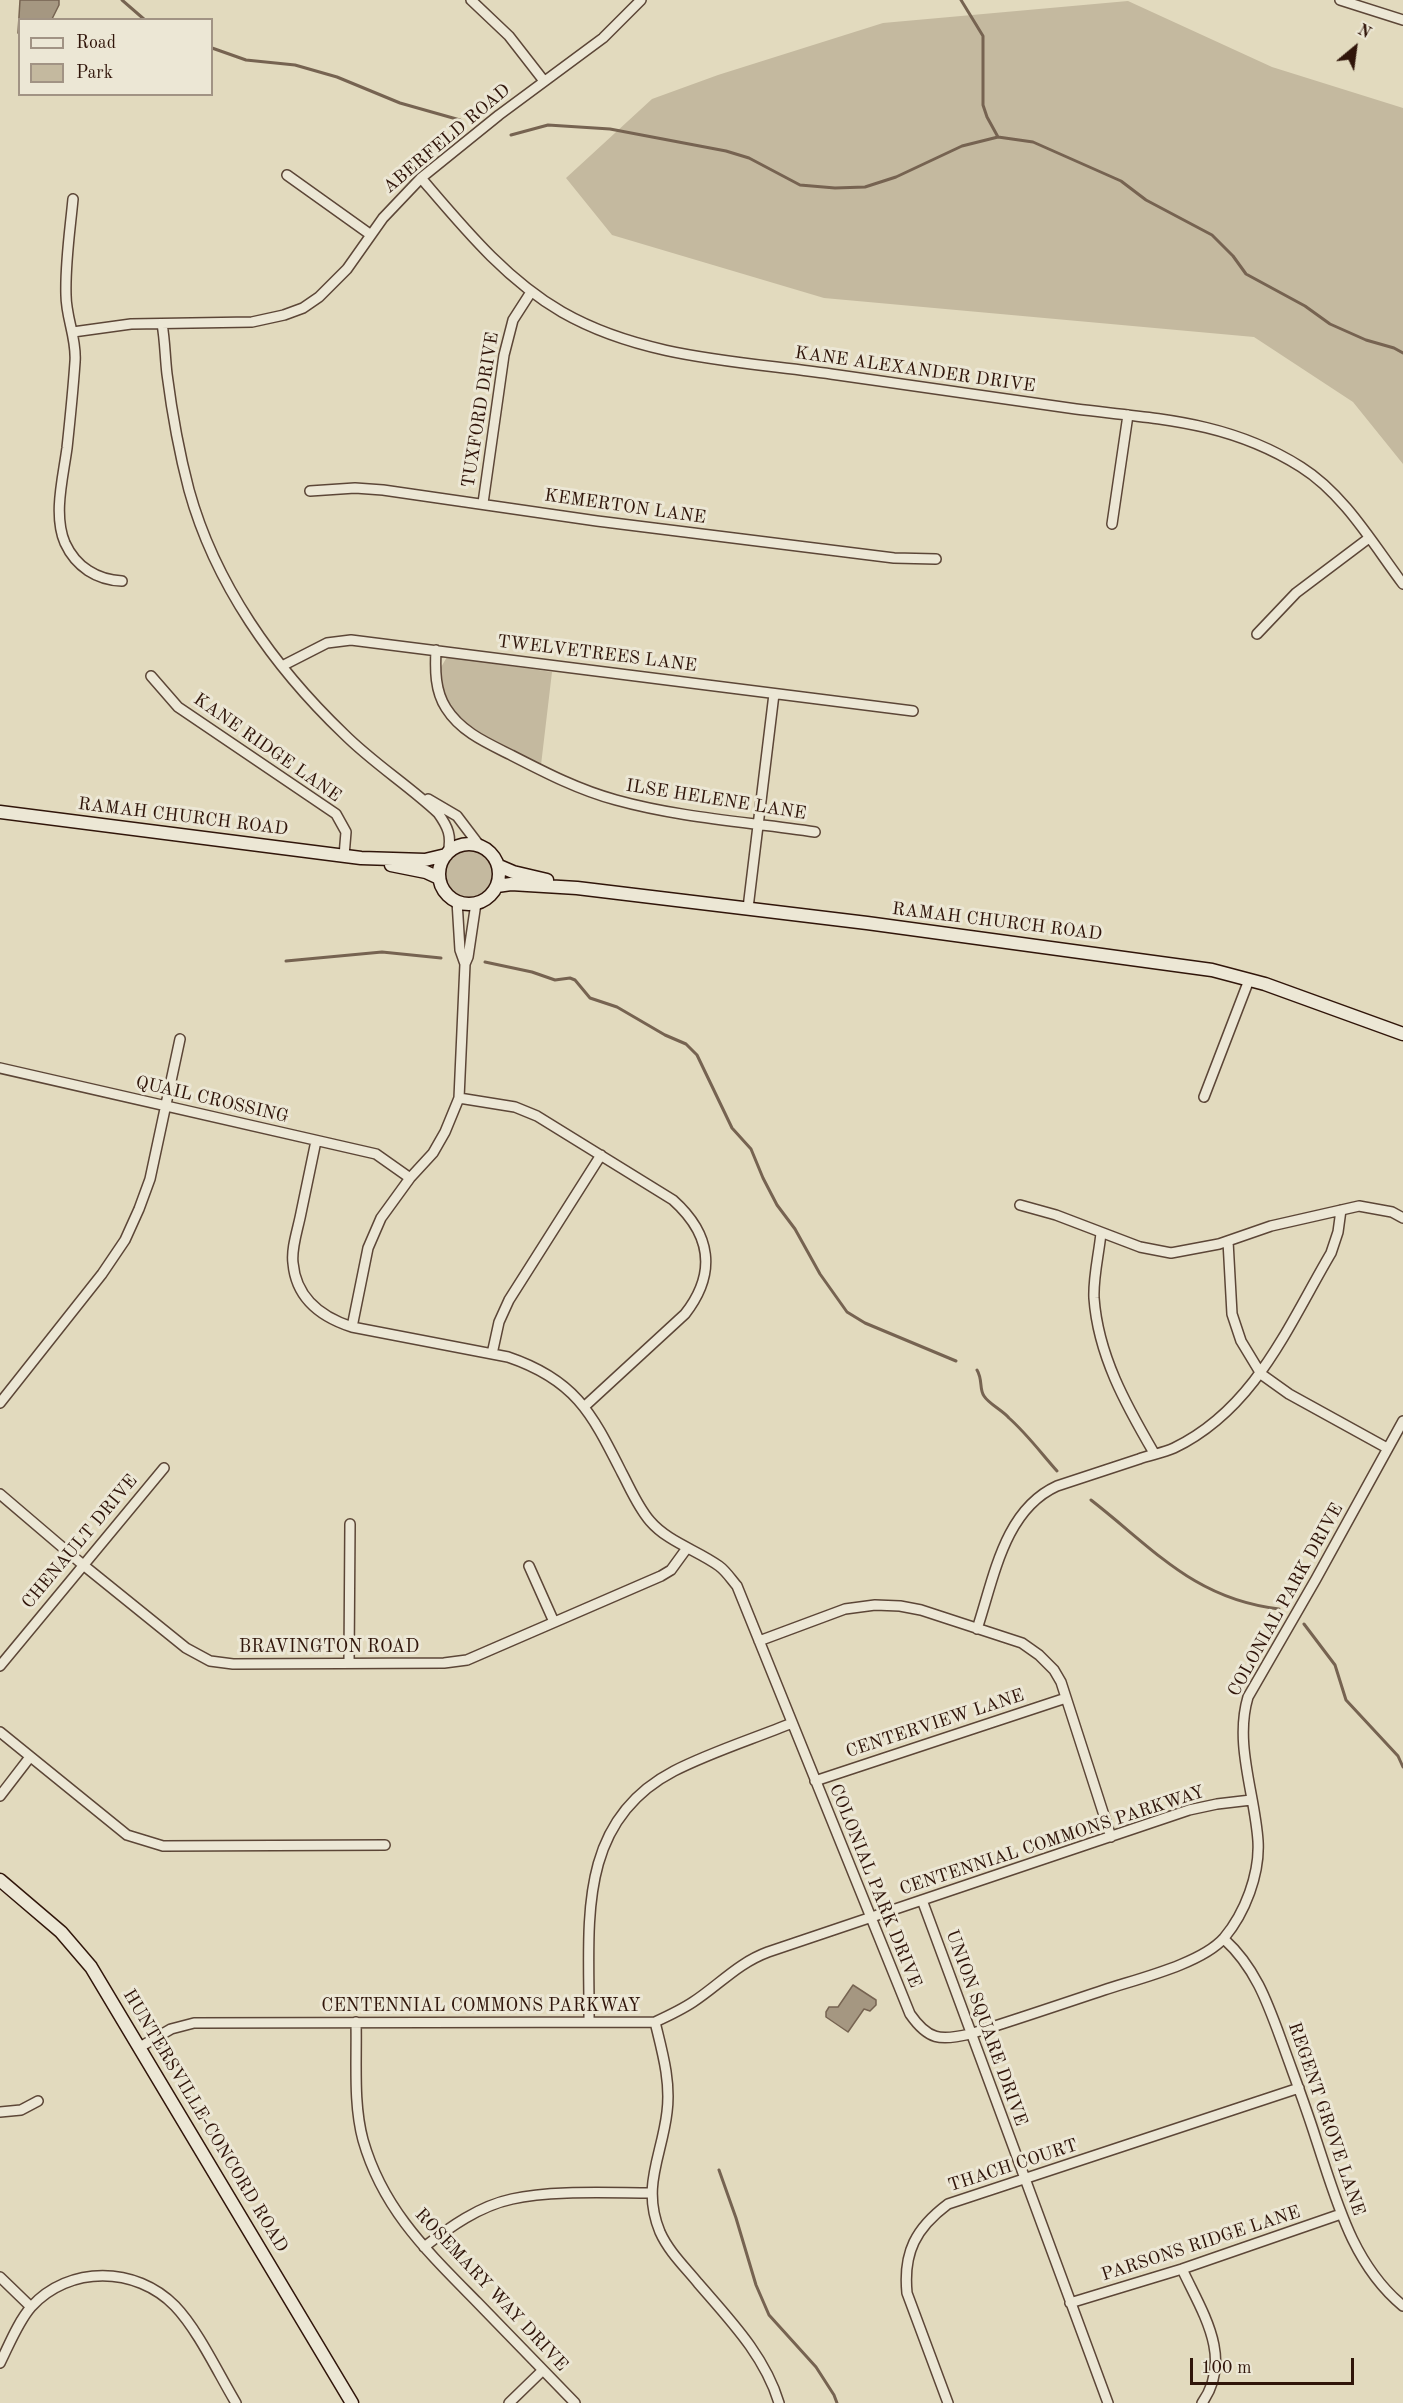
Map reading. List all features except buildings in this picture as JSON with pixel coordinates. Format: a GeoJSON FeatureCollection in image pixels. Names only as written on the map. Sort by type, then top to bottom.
{"type":"FeatureCollection","features":[{"type":"Feature","properties":{"kind":"main road","name":"RAMAH CHURCH ROAD"},"geometry":{"type":"LineString","coordinates":[[0,812],[361,858],[425,860],[447,854],[461,845],[479,845],[488,850],[499,866],[513,872],[577,888]]}},
{"type":"Feature","properties":{"kind":"main road"},"geometry":{"type":"LineString","coordinates":[[447,854],[440,864],[439,878],[444,891],[457,902],[476,903],[489,897],[497,886],[499,866]]}},
{"type":"Feature","properties":{"kind":"main road","name":"RAMAH CHURCH ROAD"},"geometry":{"type":"LineString","coordinates":[[361,858],[426,872],[439,878]]}},
{"type":"Feature","properties":{"kind":"main road","name":"RAMAH CHURCH ROAD"},"geometry":{"type":"LineString","coordinates":[[497,886],[511,884],[577,888],[748,908],[1212,970],[1249,980],[1403,1034]]}},
{"type":"Feature","properties":{"kind":"main road","name":"HUNTERSVILLE-CONCORD ROAD"},"geometry":{"type":"LineString","coordinates":[[0,1880],[44,1916],[80,1953],[140,2047],[351,2403]]}},
{"type":"Feature","properties":{"kind":"street"},"geometry":{"type":"LineString","coordinates":[[471,0],[509,36],[544,81]]}},
{"type":"Feature","properties":{"kind":"street","name":"ABERFELD ROAD"},"geometry":{"type":"LineString","coordinates":[[73,332],[107,326],[252,322],[303,308],[320,297],[347,269],[393,205],[421,178],[544,81],[603,38],[640,0]]}},
{"type":"Feature","properties":{"kind":"street"},"geometry":{"type":"LineString","coordinates":[[1340,0],[1403,20]]}},
{"type":"Feature","properties":{"kind":"street"},"geometry":{"type":"LineString","coordinates":[[287,175],[371,235]]}},
{"type":"Feature","properties":{"kind":"street","name":"KANE ALEXANDER DRIVE"},"geometry":{"type":"LineString","coordinates":[[421,178],[481,247],[531,292],[562,312],[637,344],[683,355],[1203,426],[1233,434],[1270,449],[1302,468],[1327,487],[1403,584]]}},
{"type":"Feature","properties":{"kind":"street"},"geometry":{"type":"LineString","coordinates":[[73,199],[66,296],[73,332],[75,359],[60,525],[65,543],[84,568],[92,575],[107,581],[122,581]]}},
{"type":"Feature","properties":{"kind":"street","name":"TUXFORD DRIVE"},"geometry":{"type":"LineString","coordinates":[[483,503],[504,355],[513,320],[531,292]]}},
{"type":"Feature","properties":{"kind":"street"},"geometry":{"type":"LineString","coordinates":[[162,324],[174,427],[190,492],[215,560],[255,630],[282,666],[344,734],[438,813],[450,836],[447,854]]}},
{"type":"Feature","properties":{"kind":"street"},"geometry":{"type":"LineString","coordinates":[[1112,524],[1128,415]]}},
{"type":"Feature","properties":{"kind":"street","name":"KEMERTON LANE"},"geometry":{"type":"LineString","coordinates":[[310,491],[355,488],[384,490],[597,521],[870,555],[936,559]]}},
{"type":"Feature","properties":{"kind":"street"},"geometry":{"type":"LineString","coordinates":[[1257,634],[1296,593],[1369,538]]}},
{"type":"Feature","properties":{"kind":"street","name":"TWELVETREES LANE"},"geometry":{"type":"LineString","coordinates":[[282,666],[316,647],[340,640],[436,650],[913,711]]}},
{"type":"Feature","properties":{"kind":"street","name":"ILSE HELENE LANE"},"geometry":{"type":"LineString","coordinates":[[436,650],[436,678],[444,706],[453,718],[477,738],[576,787],[606,797],[666,811],[815,832]]}},
{"type":"Feature","properties":{"kind":"street","name":"KANE RIDGE LANE"},"geometry":{"type":"LineString","coordinates":[[150,676],[178,707],[336,814],[346,832],[344,856]]}},
{"type":"Feature","properties":{"kind":"street"},"geometry":{"type":"LineString","coordinates":[[748,908],[774,693]]}},
{"type":"Feature","properties":{"kind":"street"},"geometry":{"type":"LineString","coordinates":[[417,794],[457,816],[479,845]]}},
{"type":"Feature","properties":{"kind":"street"},"geometry":{"type":"LineString","coordinates":[[457,902],[460,950],[465,964]]}},
{"type":"Feature","properties":{"kind":"street"},"geometry":{"type":"LineString","coordinates":[[352,1327],[368,1248],[381,1218],[410,1178],[433,1153],[446,1132],[459,1098],[465,964],[476,903]]}},
{"type":"Feature","properties":{"kind":"street"},"geometry":{"type":"LineString","coordinates":[[1204,1097],[1249,980]]}},
{"type":"Feature","properties":{"kind":"street"},"geometry":{"type":"LineString","coordinates":[[0,1403],[102,1274],[125,1240],[150,1179],[180,1039]]}},
{"type":"Feature","properties":{"kind":"street","name":"QUAIL CROSSING"},"geometry":{"type":"LineString","coordinates":[[0,1068],[376,1154],[410,1178]]}},
{"type":"Feature","properties":{"kind":"street"},"geometry":{"type":"LineString","coordinates":[[459,1098],[515,1107],[537,1116],[673,1200],[689,1215],[700,1233],[706,1267],[696,1300],[685,1314],[585,1406]]}},
{"type":"Feature","properties":{"kind":"street","name":"COLONIAL PARK DRIVE"},"geometry":{"type":"LineString","coordinates":[[316,1141],[292,1262],[297,1282],[306,1299],[319,1312],[333,1321],[352,1327],[523,1362],[565,1386],[585,1406],[644,1513],[664,1534],[720,1566],[737,1586],[869,1918],[910,2014],[920,2028],[930,2035],[947,2039],[970,2034],[1182,1964],[1224,1939],[1240,1912],[1258,1866],[1258,1841],[1243,1731],[1248,1697],[1403,1421]]}},
{"type":"Feature","properties":{"kind":"street"},"geometry":{"type":"LineString","coordinates":[[492,1354],[499,1322],[509,1300],[601,1155]]}},
{"type":"Feature","properties":{"kind":"street"},"geometry":{"type":"LineString","coordinates":[[1020,1205],[1056,1215],[1140,1247],[1172,1253],[1228,1241],[1271,1226],[1359,1206],[1392,1212],[1403,1218]]}},
{"type":"Feature","properties":{"kind":"street"},"geometry":{"type":"LineString","coordinates":[[977,1629],[1016,1520],[1041,1493],[1180,1444],[1222,1416],[1261,1374],[1331,1253],[1338,1232],[1341,1210]]}},
{"type":"Feature","properties":{"kind":"street"},"geometry":{"type":"LineString","coordinates":[[1101,1233],[1094,1297],[1104,1354],[1131,1414],[1154,1454]]}},
{"type":"Feature","properties":{"kind":"street"},"geometry":{"type":"LineString","coordinates":[[1228,1241],[1232,1314],[1241,1341],[1261,1374],[1289,1394],[1387,1448]]}},
{"type":"Feature","properties":{"kind":"street","name":"CHENAULT DRIVE"},"geometry":{"type":"LineString","coordinates":[[0,1666],[82,1564],[164,1468]]}},
{"type":"Feature","properties":{"kind":"street","name":"BRAVINGTON ROAD"},"geometry":{"type":"LineString","coordinates":[[0,1494],[186,1648],[210,1661],[233,1664],[444,1663],[467,1660],[661,1576],[671,1570],[687,1548]]}},
{"type":"Feature","properties":{"kind":"street"},"geometry":{"type":"LineString","coordinates":[[349,1663],[350,1524]]}},
{"type":"Feature","properties":{"kind":"street"},"geometry":{"type":"LineString","coordinates":[[529,1566],[554,1622]]}},
{"type":"Feature","properties":{"kind":"street"},"geometry":{"type":"LineString","coordinates":[[759,1641],[845,1609],[876,1605],[921,1610],[1022,1643],[1040,1655],[1054,1670],[1066,1698],[1111,1837]]}},
{"type":"Feature","properties":{"kind":"street","name":"CENTERVIEW LANE"},"geometry":{"type":"LineString","coordinates":[[815,1781],[1066,1698]]}},
{"type":"Feature","properties":{"kind":"street"},"geometry":{"type":"LineString","coordinates":[[589,2022],[591,1890],[596,1864],[608,1836],[624,1810],[650,1786],[672,1772],[792,1724]]}},
{"type":"Feature","properties":{"kind":"street"},"geometry":{"type":"LineString","coordinates":[[0,1732],[127,1835],[149,1844],[163,1846],[385,1845]]}},
{"type":"Feature","properties":{"kind":"street"},"geometry":{"type":"LineString","coordinates":[[0,1796],[30,1757]]}},
{"type":"Feature","properties":{"kind":"street","name":"CENTENNIAL COMMONS PARKWAY"},"geometry":{"type":"LineString","coordinates":[[140,2047],[171,2029],[194,2023],[655,2022],[694,2002],[729,1973],[752,1958],[1189,1810],[1251,1800]]}},
{"type":"Feature","properties":{"kind":"street","name":"UNION SQUARE DRIVE"},"geometry":{"type":"LineString","coordinates":[[922,1900],[1108,2403]]}},
{"type":"Feature","properties":{"kind":"street","name":"REGENT GROVE LANE"},"geometry":{"type":"LineString","coordinates":[[1224,1939],[1248,1964],[1271,2009],[1341,2214],[1367,2267],[1403,2307]]}},
{"type":"Feature","properties":{"kind":"street","name":"ROSEMARY WAY DRIVE"},"geometry":{"type":"LineString","coordinates":[[356,2022],[357,2096],[363,2139],[374,2173],[394,2211],[423,2247],[575,2403]]}},
{"type":"Feature","properties":{"kind":"street"},"geometry":{"type":"LineString","coordinates":[[655,2022],[668,2084],[667,2112],[651,2193],[660,2232],[674,2254],[745,2338],[774,2386],[779,2403]]}},
{"type":"Feature","properties":{"kind":"street","name":"THACH COURT"},"geometry":{"type":"LineString","coordinates":[[948,2403],[907,2293],[905,2274],[908,2255],[916,2236],[929,2218],[948,2204],[1299,2088]]}},
{"type":"Feature","properties":{"kind":"street"},"geometry":{"type":"LineString","coordinates":[[0,2112],[21,2110],[38,2101]]}},
{"type":"Feature","properties":{"kind":"street"},"geometry":{"type":"LineString","coordinates":[[423,2247],[453,2225],[512,2199],[547,2195],[651,2193]]}},
{"type":"Feature","properties":{"kind":"street","name":"PARSONS RIDGE LANE"},"geometry":{"type":"LineString","coordinates":[[1070,2302],[1182,2269],[1341,2214]]}},
{"type":"Feature","properties":{"kind":"street"},"geometry":{"type":"LineString","coordinates":[[1182,2269],[1212,2335],[1218,2358],[1214,2377],[1202,2403]]}},
{"type":"Feature","properties":{"kind":"street"},"geometry":{"type":"LineString","coordinates":[[0,2363],[31,2307],[62,2284],[90,2276],[117,2276],[151,2287],[175,2306],[236,2403]]}},
{"type":"Feature","properties":{"kind":"street"},"geometry":{"type":"LineString","coordinates":[[0,2277],[31,2307]]}},
{"type":"Feature","properties":{"kind":"street"},"geometry":{"type":"LineString","coordinates":[[509,2403],[543,2370]]}},
{"type":"Feature","properties":{"kind":"green space"},"geometry":{"type":"Polygon","coordinates":[[[1128,1],[1272,67],[1403,108],[1403,464],[1353,402],[1254,337],[824,298],[612,235],[566,178],[652,99],[718,75],[883,23],[1128,1]]]}},
{"type":"Feature","properties":{"kind":"green space"},"geometry":{"type":"Polygon","coordinates":[[[447,657],[552,672],[541,765],[479,734],[468,727],[450,709],[444,695],[440,669],[447,657]]]}},
{"type":"Feature","properties":{"kind":"green space"},"geometry":{"type":"Polygon","coordinates":[[[469,844],[486,849],[494,857],[499,874],[494,891],[486,899],[469,904],[452,899],[444,891],[439,874],[444,857],[452,849],[469,844]]]}},
{"type":"Feature","properties":{"kind":"shaded area"},"geometry":{"type":"Polygon","coordinates":[[[20,0],[59,0],[52,18],[19,18],[20,0]]]}},
{"type":"Feature","properties":{"kind":"shaded area"},"geometry":{"type":"Polygon","coordinates":[[[853,1985],[876,2000],[876,2005],[870,2011],[864,2009],[848,2032],[826,2017],[826,2012],[829,2007],[838,2007],[853,1985]]]}},
{"type":"Feature","properties":{"kind":"waterway"},"geometry":{"type":"LineString","coordinates":[[122,0],[143,18]]}},
{"type":"Feature","properties":{"kind":"waterway"},"geometry":{"type":"LineString","coordinates":[[961,0],[983,36],[983,105],[998,137]]}},
{"type":"Feature","properties":{"kind":"waterway"},"geometry":{"type":"LineString","coordinates":[[213,48],[246,60],[295,65],[337,77],[400,103],[460,120]]}},
{"type":"Feature","properties":{"kind":"waterway"},"geometry":{"type":"LineString","coordinates":[[511,135],[548,125],[610,129],[726,151],[749,158],[800,185],[835,188],[865,187],[896,177],[962,146],[998,137],[1033,142],[1121,181],[1146,200],[1212,235],[1233,256],[1246,274],[1305,306],[1330,324],[1403,353]]}},
{"type":"Feature","properties":{"kind":"waterway"},"geometry":{"type":"LineString","coordinates":[[286,961],[382,952],[441,958]]}},
{"type":"Feature","properties":{"kind":"waterway"},"geometry":{"type":"LineString","coordinates":[[485,962],[532,972],[555,980],[570,978],[575,980],[590,998],[617,1007],[665,1035],[686,1044],[697,1055],[732,1128],[751,1149],[777,1205],[795,1229],[820,1274],[847,1312],[865,1323],[956,1361]]}},
{"type":"Feature","properties":{"kind":"waterway"},"geometry":{"type":"LineString","coordinates":[[977,1370],[986,1399],[1022,1430],[1057,1471]]}},
{"type":"Feature","properties":{"kind":"waterway"},"geometry":{"type":"LineString","coordinates":[[1091,1500],[1156,1553],[1199,1583],[1223,1595],[1279,1609]]}},
{"type":"Feature","properties":{"kind":"waterway"},"geometry":{"type":"LineString","coordinates":[[1304,1624],[1335,1665],[1346,1700],[1398,1756],[1403,1767]]}},
{"type":"Feature","properties":{"kind":"waterway"},"geometry":{"type":"LineString","coordinates":[[719,2170],[756,2285],[769,2315],[816,2367],[837,2403]]}}]}
